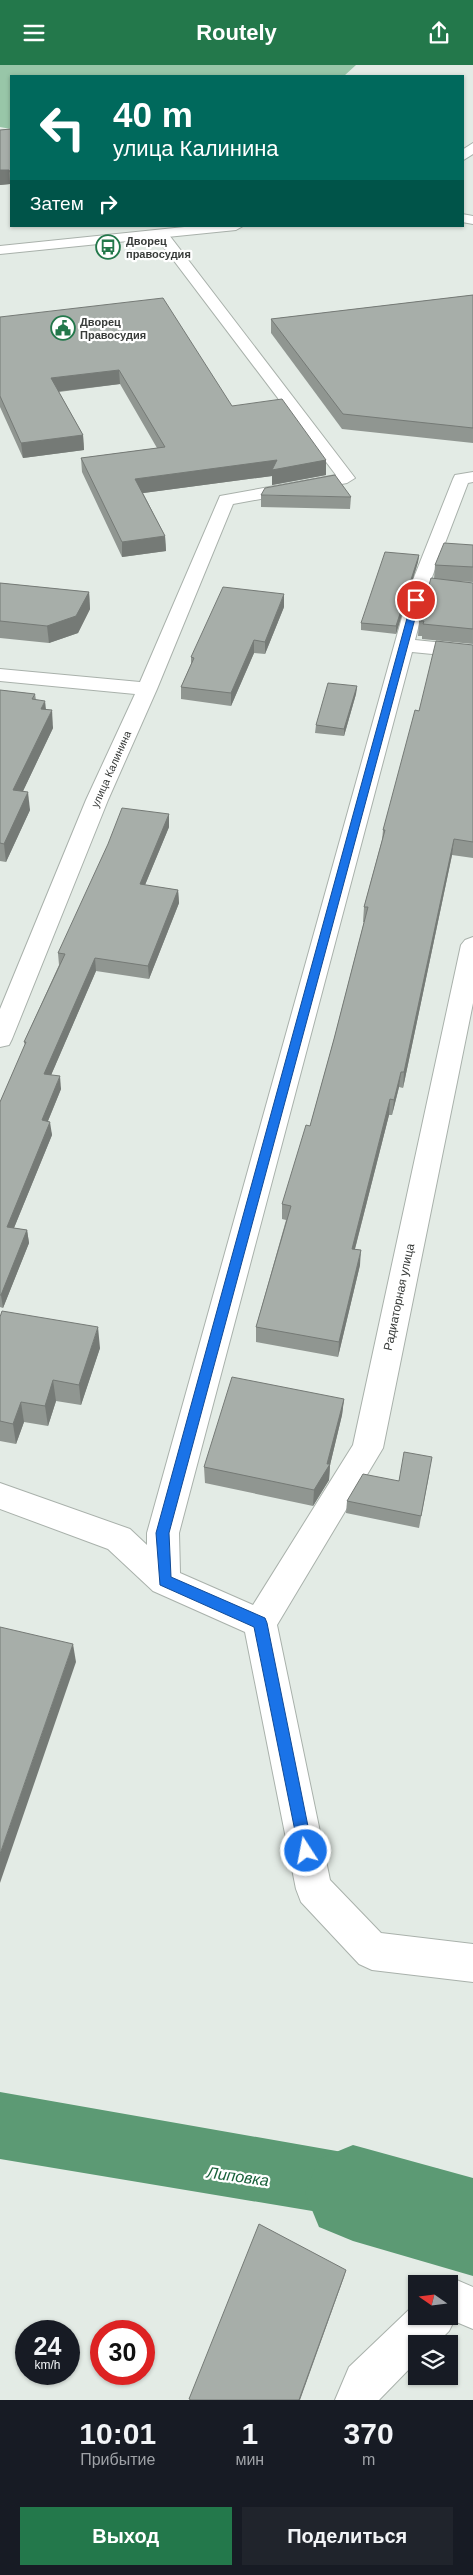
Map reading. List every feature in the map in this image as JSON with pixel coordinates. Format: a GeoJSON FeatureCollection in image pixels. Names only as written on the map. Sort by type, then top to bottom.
{"type":"FeatureCollection","features":[{"type":"Feature","properties":{"kind":"street"},"geometry":{"type":"LineString","coordinates":[[0,250],[227,227]]}},
{"type":"Feature","properties":{"kind":"street","name":"улица Калинина"},"geometry":{"type":"LineString","coordinates":[[0,1039],[97,800],[147,689],[226,500],[347,478],[161,234]]}},
{"type":"Feature","properties":{"kind":"street"},"geometry":{"type":"LineString","coordinates":[[164,1581],[163,1533],[404,645],[429,586],[461,479],[473,477]]}},
{"type":"Feature","properties":{"kind":"street"},"geometry":{"type":"LineString","coordinates":[[404,645],[473,653]]}},
{"type":"Feature","properties":{"kind":"street"},"geometry":{"type":"LineString","coordinates":[[0,675],[147,689]]}},
{"type":"Feature","properties":{"kind":"street","name":"Радиаторная улица"},"geometry":{"type":"LineString","coordinates":[[260,1623],[368,1448],[473,945]]}},
{"type":"Feature","properties":{"kind":"street"},"geometry":{"type":"LineString","coordinates":[[0,1496],[118,1539],[164,1581],[260,1623],[314,1889],[372,1951],[473,1963]]}},
{"type":"Feature","properties":{"kind":"street"},"geometry":{"type":"LineString","coordinates":[[458,2302],[473,2308]]}},
{"type":"Feature","properties":{"kind":"street"},"geometry":{"type":"LineString","coordinates":[[357,2400],[364,2382],[424,2325]]}},
{"type":"Feature","properties":{"kind":"shaded area"},"geometry":{"type":"Polygon","coordinates":[[[0,65],[356,65],[345,75],[10,75],[10,129],[0,127],[0,65]]]}},
{"type":"Feature","properties":{"kind":"water"},"geometry":{"type":"Polygon","coordinates":[[[0,2092],[439,2169],[438,2232],[0,2159],[0,2092]]]}},
{"type":"Feature","properties":{"kind":"building"},"geometry":{"type":"Polygon","coordinates":[[[10,129],[10,172],[9,170],[0,170],[0,130],[10,129]]]}},
{"type":"Feature","properties":{"kind":"building"},"geometry":{"type":"Polygon","coordinates":[[[473,295],[473,428],[343,414],[271,319],[473,295]]]}},
{"type":"Feature","properties":{"kind":"building"},"geometry":{"type":"Polygon","coordinates":[[[163,298],[232,406],[282,399],[326,460],[272,470],[277,460],[135,479],[165,536],[122,542],[81,458],[165,447],[119,370],[51,378],[83,435],[21,443],[0,396],[0,317],[163,298]]]}},
{"type":"Feature","properties":{"kind":"building"},"geometry":{"type":"Polygon","coordinates":[[[335,475],[351,497],[261,495],[265,488],[335,475]]]}},
{"type":"Feature","properties":{"kind":"building"},"geometry":{"type":"Polygon","coordinates":[[[444,543],[473,545],[473,567],[435,565],[444,543]]]}},
{"type":"Feature","properties":{"kind":"building"},"geometry":{"type":"Polygon","coordinates":[[[385,552],[419,555],[396,626],[361,623],[385,552]]]}},
{"type":"Feature","properties":{"kind":"building"},"geometry":{"type":"Polygon","coordinates":[[[431,578],[473,583],[473,629],[423,624],[424,621],[419,621],[431,578]]]}},
{"type":"Feature","properties":{"kind":"building"},"geometry":{"type":"Polygon","coordinates":[[[0,583],[89,592],[76,616],[47,626],[0,621],[0,583]]]}},
{"type":"Feature","properties":{"kind":"building"},"geometry":{"type":"Polygon","coordinates":[[[223,587],[284,594],[265,642],[254,640],[231,693],[181,687],[194,658],[191,657],[223,587]]]}},
{"type":"Feature","properties":{"kind":"building"},"geometry":{"type":"Polygon","coordinates":[[[436,641],[473,645],[473,842],[454,839],[404,1072],[401,1072],[394,1100],[390,1099],[352,1249],[361,1250],[339,1342],[256,1327],[291,1206],[282,1204],[306,1125],[310,1126],[334,1039],[368,907],[364,907],[385,830],[383,830],[415,710],[419,711],[436,641]]]}},
{"type":"Feature","properties":{"kind":"building"},"geometry":{"type":"Polygon","coordinates":[[[328,683],[357,686],[344,729],[316,725],[328,683]]]}},
{"type":"Feature","properties":{"kind":"building"},"geometry":{"type":"Polygon","coordinates":[[[0,690],[35,694],[32,699],[45,701],[41,709],[52,710],[13,790],[28,792],[4,844],[0,843],[0,690]]]}},
{"type":"Feature","properties":{"kind":"building"},"geometry":{"type":"Polygon","coordinates":[[[122,808],[169,814],[140,884],[178,890],[148,966],[95,958],[44,1074],[60,1076],[42,1120],[50,1122],[7,1227],[27,1230],[0,1295],[0,1102],[26,1042],[24,1042],[65,954],[58,953],[108,844],[122,808]]]}},
{"type":"Feature","properties":{"kind":"building"},"geometry":{"type":"Polygon","coordinates":[[[2,1311],[98,1327],[79,1385],[53,1380],[45,1406],[21,1402],[13,1424],[0,1421],[0,1317],[2,1311]]]}},
{"type":"Feature","properties":{"kind":"building"},"geometry":{"type":"Polygon","coordinates":[[[232,1377],[344,1399],[327,1464],[330,1464],[314,1490],[204,1467],[232,1377]]]}},
{"type":"Feature","properties":{"kind":"building"},"geometry":{"type":"Polygon","coordinates":[[[404,1452],[432,1457],[421,1516],[347,1501],[363,1474],[399,1481],[404,1452]]]}},
{"type":"Feature","properties":{"kind":"building"},"geometry":{"type":"Polygon","coordinates":[[[0,1627],[73,1644],[0,1854],[0,1627]]]}},
{"type":"Feature","properties":{"kind":"building"},"geometry":{"type":"Polygon","coordinates":[[[259,2224],[346,2270],[299,2400],[191,2400],[189,2399],[259,2224]]]}},
{"type":"Feature","properties":{"kind":"waterway","name":"Липовка"},"geometry":{"type":"LineString","coordinates":[[353,2193],[473,2227]]}},
{"type":"Feature","properties":{"kind":"place","name":"Дворец правосудия"},"geometry":{"type":"Point","coordinates":[108,247]}},
{"type":"Feature","properties":{"kind":"place","name":"Дворец Правосудия"},"geometry":{"type":"Point","coordinates":[63,328]}},
{"type":"Feature","properties":{"kind":"route"},"geometry":{"type":"LineString","coordinates":[[306,1851],[260,1623],[164,1581],[163,1533],[416,600]]}}]}
